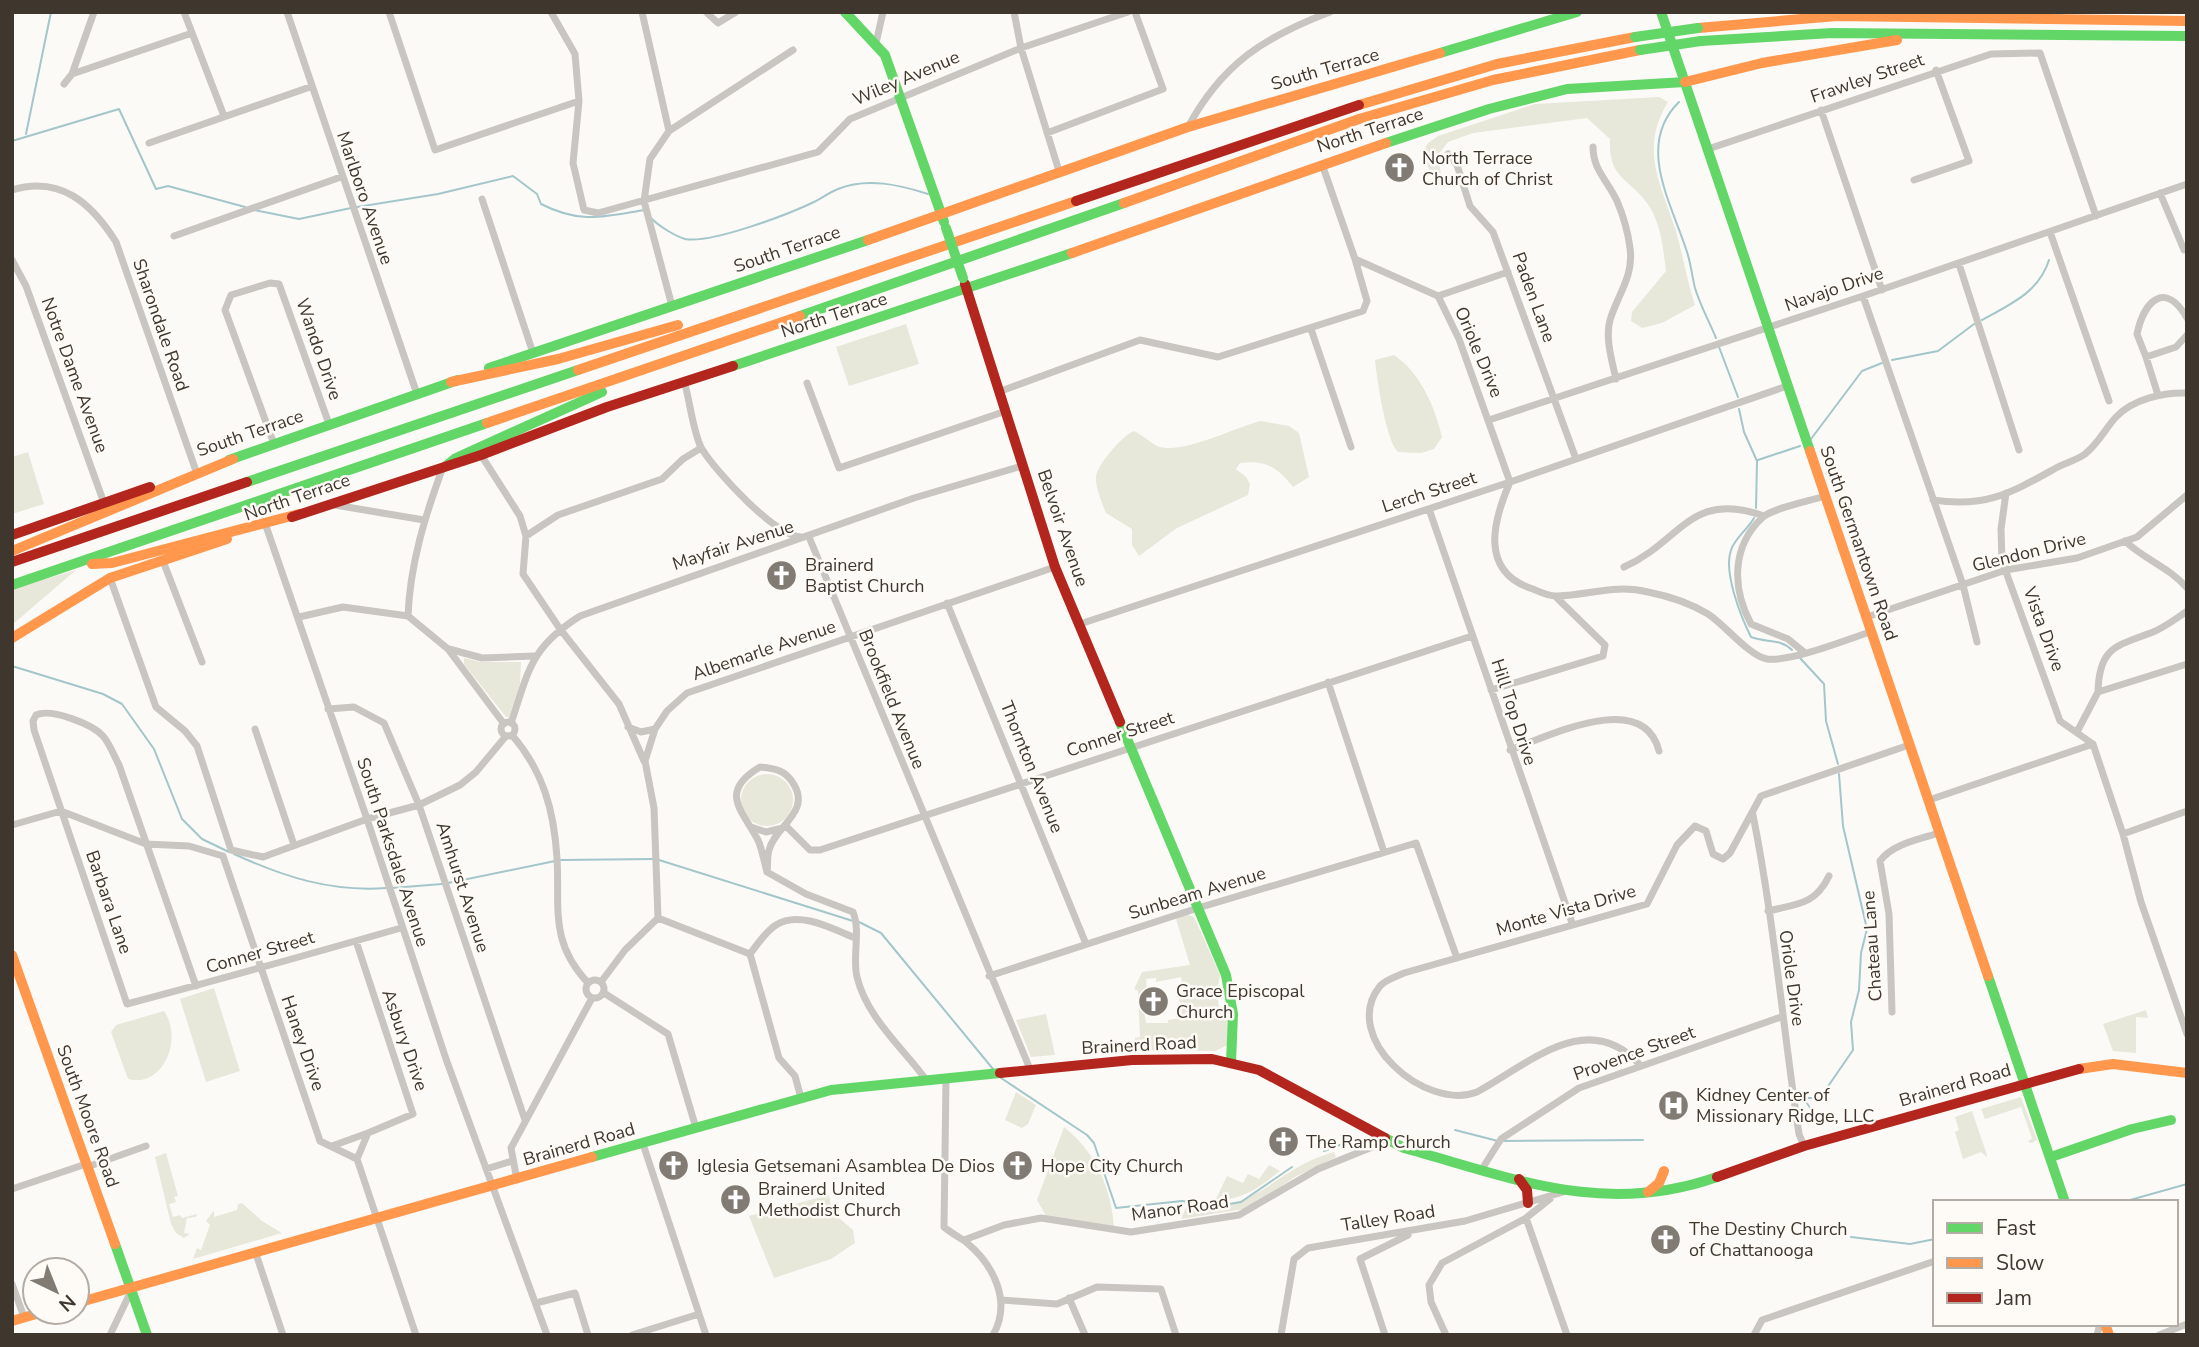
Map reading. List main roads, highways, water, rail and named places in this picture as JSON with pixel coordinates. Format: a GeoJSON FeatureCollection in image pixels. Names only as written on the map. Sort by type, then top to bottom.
{"type":"FeatureCollection","features":[{"type":"Feature","properties":{"kind":"main road","name":"Belvoir Avenue"},"geometry":{"type":"LineString","coordinates":[[845,12],[885,55],[1001,391],[1055,567],[1229,988],[1233,1014],[1231,1063]]}},
{"type":"Feature","properties":{"kind":"main road","name":"South Terrace"},"geometry":{"type":"LineString","coordinates":[[12,535],[533,353],[942,215],[1188,127],[1577,12]]}},
{"type":"Feature","properties":{"kind":"main road","name":"South Germantown Road"},"geometry":{"type":"LineString","coordinates":[[1661,12],[2064,1200]]}},
{"type":"Feature","properties":{"kind":"main road"},"geometry":{"type":"LineString","coordinates":[[1813,12],[1837,16]]}},
{"type":"Feature","properties":{"kind":"main road"},"geometry":{"type":"LineString","coordinates":[[12,562],[325,458],[834,280],[1432,81],[1558,51],[1635,37],[1698,28],[1837,16],[2187,21]]}},
{"type":"Feature","properties":{"kind":"main road"},"geometry":{"type":"LineString","coordinates":[[12,585],[683,356],[1359,120],[1493,80],[1640,50],[1701,41],[1832,33],[2187,36]]}},
{"type":"Feature","properties":{"kind":"main road","name":"North Terrace"},"geometry":{"type":"LineString","coordinates":[[12,638],[110,578],[328,503],[481,455],[684,382],[967,290],[1322,164],[1542,94],[1567,89],[1685,82],[1762,63],[1931,34]]}},
{"type":"Feature","properties":{"kind":"main road"},"geometry":{"type":"LineString","coordinates":[[451,382],[558,359],[834,280]]}},
{"type":"Feature","properties":{"kind":"main road"},"geometry":{"type":"LineString","coordinates":[[444,467],[456,458],[683,356]]}},
{"type":"Feature","properties":{"kind":"main road"},"geometry":{"type":"LineString","coordinates":[[12,551],[233,459]]}},
{"type":"Feature","properties":{"kind":"main road"},"geometry":{"type":"LineString","coordinates":[[74,565],[112,563],[299,514]]}},
{"type":"Feature","properties":{"kind":"main road","name":"South Moore Road"},"geometry":{"type":"LineString","coordinates":[[12,956],[147,1335]]}},
{"type":"Feature","properties":{"kind":"main road","name":"Brainerd Road"},"geometry":{"type":"LineString","coordinates":[[91,1299],[831,1090],[1030,1069],[1173,1058],[1231,1063],[1268,1074],[1387,1141],[1518,1179],[1558,1194],[1608,1196],[1706,1182],[1804,1146],[2086,1067],[2113,1064],[2187,1073]]}},
{"type":"Feature","properties":{"kind":"main road"},"geometry":{"type":"LineString","coordinates":[[2051,1157],[2132,1129],[2171,1120]]}},
{"type":"Feature","properties":{"kind":"main road"},"geometry":{"type":"LineString","coordinates":[[1648,1192],[1659,1183],[1664,1171]]}},
{"type":"Feature","properties":{"kind":"main road"},"geometry":{"type":"LineString","coordinates":[[1518,1179],[1527,1190],[1528,1203]]}},
{"type":"Feature","properties":{"kind":"waterway"},"geometry":{"type":"LineString","coordinates":[[26,134],[51,12]]}},
{"type":"Feature","properties":{"kind":"waterway"},"geometry":{"type":"LineString","coordinates":[[1679,102],[1666,119],[1658,156],[1666,195],[1688,256],[1697,294],[1716,338]]}},
{"type":"Feature","properties":{"kind":"waterway"},"geometry":{"type":"LineString","coordinates":[[12,141],[119,109],[156,189],[168,186],[245,207]]}},
{"type":"Feature","properties":{"kind":"waterway"},"geometry":{"type":"LineString","coordinates":[[357,207],[438,194],[513,176],[537,194],[541,204],[568,214],[592,217],[644,210]]}},
{"type":"Feature","properties":{"kind":"waterway"},"geometry":{"type":"LineString","coordinates":[[652,219],[677,236],[697,239],[731,233],[769,220],[849,185],[883,184],[928,194]]}},
{"type":"Feature","properties":{"kind":"waterway"},"geometry":{"type":"LineString","coordinates":[[254,210],[299,219],[351,208]]}},
{"type":"Feature","properties":{"kind":"waterway"},"geometry":{"type":"LineString","coordinates":[[1982,320],[2031,289],[2049,260]]}},
{"type":"Feature","properties":{"kind":"waterway"},"geometry":{"type":"LineString","coordinates":[[1892,360],[1938,351],[1974,324]]}},
{"type":"Feature","properties":{"kind":"waterway"},"geometry":{"type":"LineString","coordinates":[[1719,347],[1738,397]]}},
{"type":"Feature","properties":{"kind":"waterway"},"geometry":{"type":"LineString","coordinates":[[1811,439],[1862,371],[1882,363]]}},
{"type":"Feature","properties":{"kind":"waterway"},"geometry":{"type":"LineString","coordinates":[[1739,409],[1744,432],[1757,461],[1756,508]]}},
{"type":"Feature","properties":{"kind":"waterway"},"geometry":{"type":"LineString","coordinates":[[1758,460],[1800,446]]}},
{"type":"Feature","properties":{"kind":"waterway"},"geometry":{"type":"LineString","coordinates":[[1754,518],[1731,550],[1729,570],[1734,594],[1751,637],[1778,642],[1792,650]]}},
{"type":"Feature","properties":{"kind":"waterway"},"geometry":{"type":"LineString","coordinates":[[1800,658],[1824,684],[1826,721],[1838,764]]}},
{"type":"Feature","properties":{"kind":"waterway"},"geometry":{"type":"LineString","coordinates":[[12,666],[103,694],[122,704],[154,749],[182,819],[202,839],[229,852]]}},
{"type":"Feature","properties":{"kind":"waterway"},"geometry":{"type":"LineString","coordinates":[[1798,1098],[1820,1098],[1853,1050],[1851,1022],[1859,990],[1861,953],[1867,929],[1843,826],[1839,774]]}},
{"type":"Feature","properties":{"kind":"waterway"},"geometry":{"type":"LineString","coordinates":[[234,854],[271,870],[308,881],[346,888],[386,888]]}},
{"type":"Feature","properties":{"kind":"waterway"},"geometry":{"type":"LineString","coordinates":[[561,860],[653,859]]}},
{"type":"Feature","properties":{"kind":"waterway"},"geometry":{"type":"LineString","coordinates":[[659,860],[853,921]]}},
{"type":"Feature","properties":{"kind":"waterway"},"geometry":{"type":"LineString","coordinates":[[448,883],[555,861]]}},
{"type":"Feature","properties":{"kind":"waterway"},"geometry":{"type":"LineString","coordinates":[[392,888],[442,884]]}},
{"type":"Feature","properties":{"kind":"waterway"},"geometry":{"type":"LineString","coordinates":[[859,922],[881,933],[993,1069]]}},
{"type":"Feature","properties":{"kind":"waterway"},"geometry":{"type":"LineString","coordinates":[[1001,1078],[1087,1135],[1094,1143],[1116,1208],[1182,1201],[1217,1206],[1241,1202],[1292,1167]]}},
{"type":"Feature","properties":{"kind":"waterway"},"geometry":{"type":"LineString","coordinates":[[1803,1098],[1814,1113]]}},
{"type":"Feature","properties":{"kind":"waterway"},"geometry":{"type":"LineString","coordinates":[[1455,1130],[1498,1141]]}},
{"type":"Feature","properties":{"kind":"waterway"},"geometry":{"type":"LineString","coordinates":[[1324,1151],[1358,1138]]}},
{"type":"Feature","properties":{"kind":"waterway"},"geometry":{"type":"LineString","coordinates":[[1504,1141],[1643,1140]]}},
{"type":"Feature","properties":{"kind":"waterway"},"geometry":{"type":"LineString","coordinates":[[2130,1200],[2187,1184]]}},
{"type":"Feature","properties":{"kind":"waterway"},"geometry":{"type":"LineString","coordinates":[[1851,1237],[1910,1244],[1933,1239]]}},
{"type":"Feature","properties":{"kind":"place","name":"North Terrace Church of Christ"},"geometry":{"type":"Point","coordinates":[1399,168]}},
{"type":"Feature","properties":{"kind":"place","name":"Brainerd Baptist Church"},"geometry":{"type":"Point","coordinates":[782,575]}},
{"type":"Feature","properties":{"kind":"place","name":"Grace Episcopal Church"},"geometry":{"type":"Point","coordinates":[1153,1001]}},
{"type":"Feature","properties":{"kind":"place","name":"Kidney Center of Missionary Ridge, LLC"},"geometry":{"type":"Point","coordinates":[1673,1105]}},
{"type":"Feature","properties":{"kind":"place","name":"The Ramp Church"},"geometry":{"type":"Point","coordinates":[1283,1142]}},
{"type":"Feature","properties":{"kind":"place","name":"Iglesia Getsemani Asamblea De Dios"},"geometry":{"type":"Point","coordinates":[674,1166]}},
{"type":"Feature","properties":{"kind":"place","name":"Hope City Church"},"geometry":{"type":"Point","coordinates":[1018,1166]}},
{"type":"Feature","properties":{"kind":"place","name":"Brainerd United Methodist Church"},"geometry":{"type":"Point","coordinates":[735,1199]}},
{"type":"Feature","properties":{"kind":"place","name":"The Destiny Church of Chattanooga"},"geometry":{"type":"Point","coordinates":[1666,1239]}}]}
